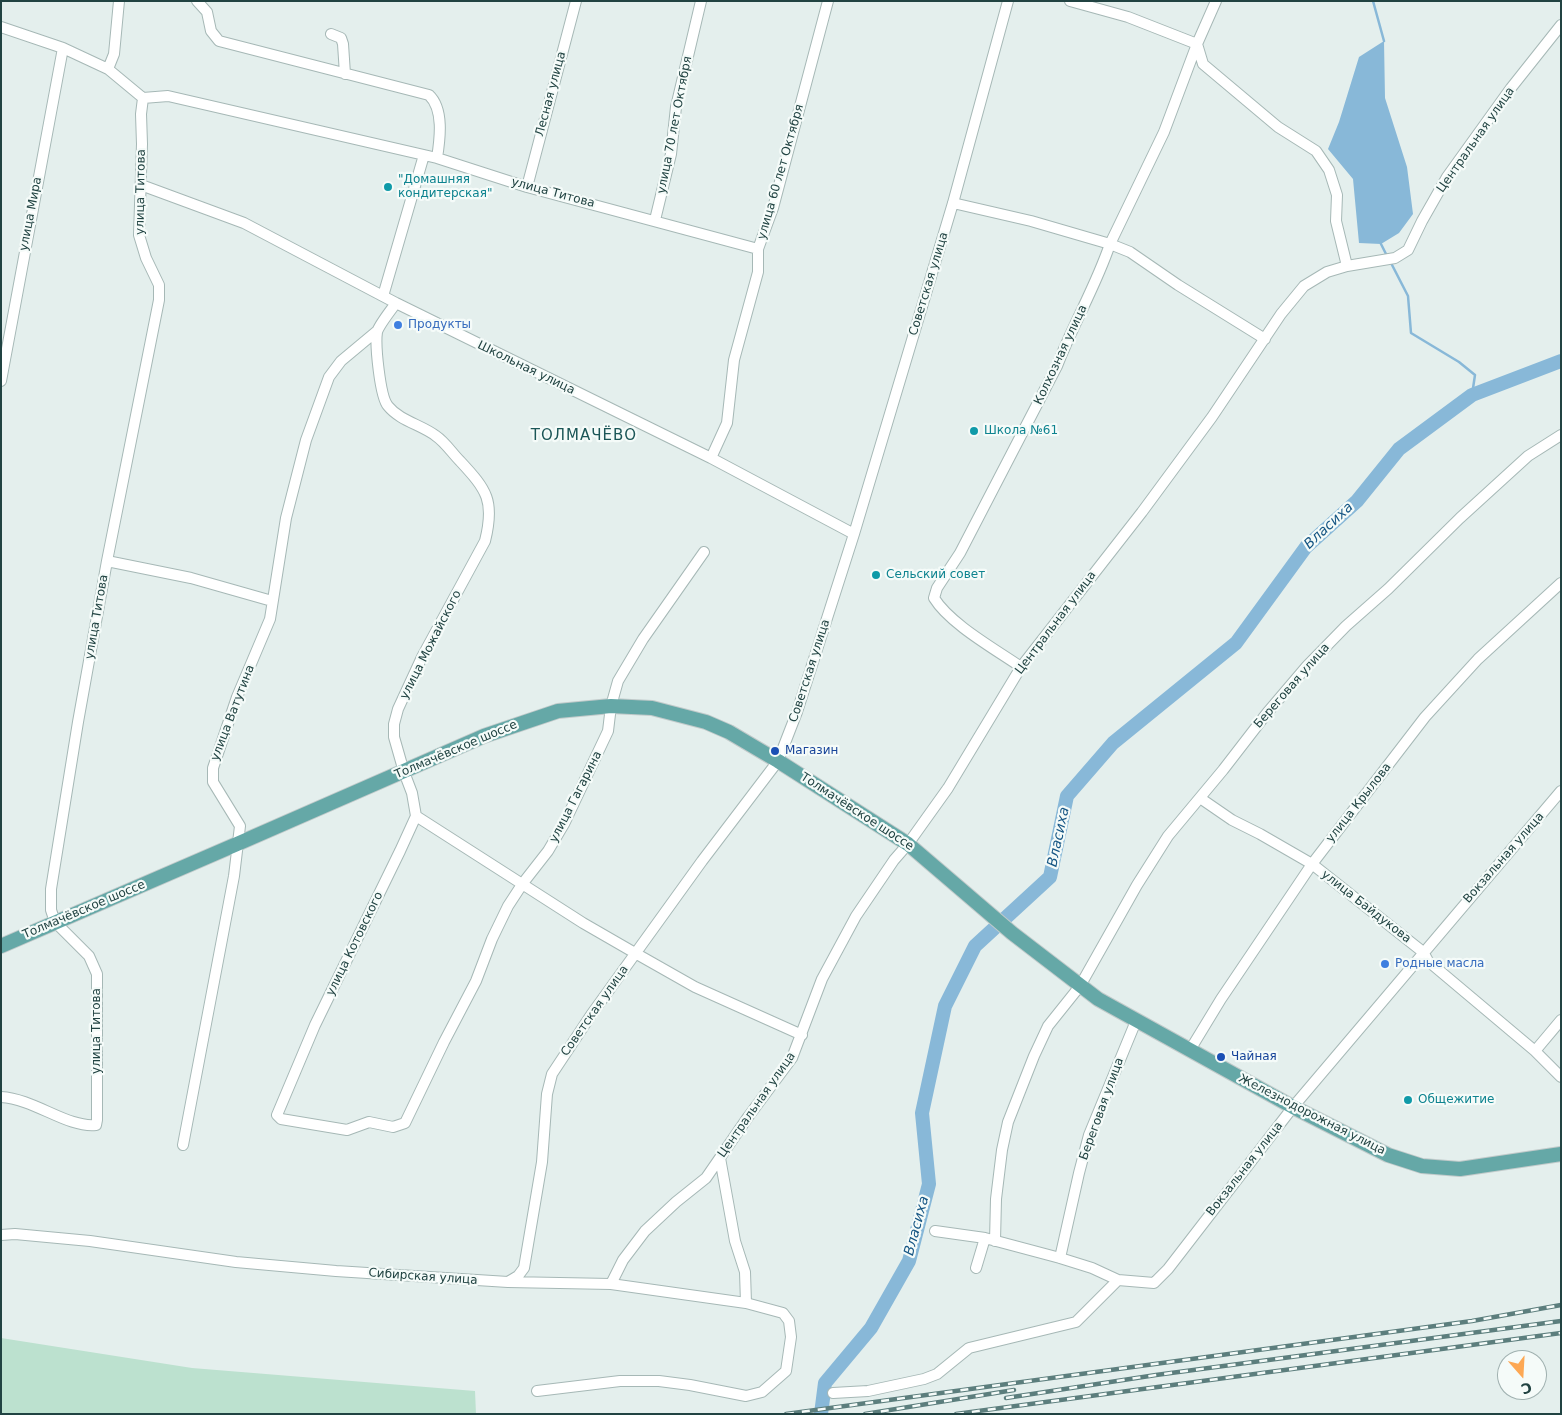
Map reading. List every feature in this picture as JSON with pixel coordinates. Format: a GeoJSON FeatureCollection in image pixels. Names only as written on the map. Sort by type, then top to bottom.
{"type":"FeatureCollection","features":[{"type":"Feature","properties":{"kind":"main road","name":"Толмачёвское шоссе"},"geometry":{"type":"LineString","coordinates":[[1,946],[484,736],[558,711],[611,706],[652,708],[706,722],[728,732],[778,761],[908,844],[1012,934]]}},
{"type":"Feature","properties":{"kind":"main road","name":"Железнодорожная улица"},"geometry":{"type":"LineString","coordinates":[[1012,934],[1098,999],[1293,1107],[1388,1155],[1422,1166],[1460,1169],[1561,1154]]}},
{"type":"Feature","properties":{"kind":"street"},"geometry":{"type":"LineString","coordinates":[[108,69],[114,54],[119,1]]}},
{"type":"Feature","properties":{"kind":"street"},"geometry":{"type":"LineString","coordinates":[[197,1],[207,12],[211,31],[220,41],[429,94],[434,99],[441,131],[437,158]]}},
{"type":"Feature","properties":{"kind":"street","name":"Лесная улица"},"geometry":{"type":"LineString","coordinates":[[527,187],[576,1]]}},
{"type":"Feature","properties":{"kind":"street","name":"улица 70 лет Октября"},"geometry":{"type":"LineString","coordinates":[[655,220],[671,154],[676,107],[701,1]]}},
{"type":"Feature","properties":{"kind":"street","name":"улица 60 лет Октября"},"geometry":{"type":"LineString","coordinates":[[711,458],[727,423],[734,360],[758,272],[758,249],[773,208],[828,1]]}},
{"type":"Feature","properties":{"kind":"street","name":"Советская улица"},"geometry":{"type":"LineString","coordinates":[[508,1282],[518,1276],[524,1268],[542,1162],[547,1094],[552,1074],[590,1015],[702,861],[778,761],[797,712],[854,534],[953,203],[1008,1]]}},
{"type":"Feature","properties":{"kind":"street"},"geometry":{"type":"LineString","coordinates":[[1070,1],[1128,17],[1198,44],[1203,64],[1278,127],[1316,151],[1329,170],[1337,195],[1336,221],[1347,266]]}},
{"type":"Feature","properties":{"kind":"street","name":"Колхозная улица"},"geometry":{"type":"LineString","coordinates":[[1021,667],[940,608],[934,598],[937,588],[960,553],[1057,366],[1068,337],[1104,262],[1110,244],[1164,132],[1216,1]]}},
{"type":"Feature","properties":{"kind":"street","name":"Центральная улица"},"geometry":{"type":"LineString","coordinates":[[611,1284],[624,1260],[644,1232],[676,1202],[706,1178],[792,1058],[822,978],[856,916],[894,860],[908,844],[948,788],[1021,667],[1142,512],[1212,417],[1282,314],[1304,286],[1327,272],[1347,266],[1395,258],[1408,250],[1447,177],[1511,88],[1561,25]]}},
{"type":"Feature","properties":{"kind":"street"},"geometry":{"type":"LineString","coordinates":[[1,27],[63,48],[108,69],[142,98]]}},
{"type":"Feature","properties":{"kind":"street"},"geometry":{"type":"LineString","coordinates":[[331,34],[341,38],[345,74]]}},
{"type":"Feature","properties":{"kind":"street","name":"улица Мира"},"geometry":{"type":"LineString","coordinates":[[1,381],[63,48]]}},
{"type":"Feature","properties":{"kind":"street","name":"улица Титова"},"geometry":{"type":"LineString","coordinates":[[1,1097],[10,1097],[30,1102],[86,1126],[96,1125],[97,974],[89,956],[55,922],[51,910],[51,888],[107,561],[159,300],[158,285],[146,258],[139,235],[142,98],[168,96],[437,158],[527,187],[758,249]]}},
{"type":"Feature","properties":{"kind":"street"},"geometry":{"type":"LineString","coordinates":[[383,296],[424,155]]}},
{"type":"Feature","properties":{"kind":"street","name":"Школьная улица"},"geometry":{"type":"LineString","coordinates":[[141,184],[244,223],[396,303],[711,458],[854,534]]}},
{"type":"Feature","properties":{"kind":"street"},"geometry":{"type":"LineString","coordinates":[[953,203],[1031,221],[1110,244],[1130,252],[1178,285],[1265,339]]}},
{"type":"Feature","properties":{"kind":"street"},"geometry":{"type":"LineString","coordinates":[[378,331],[396,303]]}},
{"type":"Feature","properties":{"kind":"street","name":"улица Можайского"},"geometry":{"type":"LineString","coordinates":[[378,331],[379,374],[382,395],[387,406],[397,414],[437,436],[485,491],[489,505],[490,522],[485,541],[422,657],[398,709],[394,724],[394,737],[404,772]]}},
{"type":"Feature","properties":{"kind":"street","name":"улица Ватутина"},"geometry":{"type":"LineString","coordinates":[[183,1145],[234,876],[240,826],[213,782],[213,768],[238,697],[270,619],[286,518],[306,440],[329,377],[341,360],[378,331]]}},
{"type":"Feature","properties":{"kind":"street","name":"Береговая улица"},"geometry":{"type":"LineString","coordinates":[[976,1268],[990,1239],[1008,1122],[1034,1056],[1048,1026],[1080,986],[1137,885],[1168,836],[1267,712],[1307,666],[1346,626],[1388,589],[1460,518],[1528,456],[1561,435]]}},
{"type":"Feature","properties":{"kind":"street","name":"улица Гагарина"},"geometry":{"type":"LineString","coordinates":[[405,1123],[476,981],[492,939],[508,906],[548,851],[564,824],[608,731],[611,706],[618,682],[633,656],[704,552]]}},
{"type":"Feature","properties":{"kind":"street"},"geometry":{"type":"LineString","coordinates":[[107,561],[190,578],[272,601]]}},
{"type":"Feature","properties":{"kind":"street","name":"улица Крылова"},"geometry":{"type":"LineString","coordinates":[[1190,1050],[1221,999],[1312,864],[1425,717],[1478,659],[1561,583]]}},
{"type":"Feature","properties":{"kind":"street"},"geometry":{"type":"LineString","coordinates":[[404,772],[412,793],[416,816],[468,851],[523,883],[583,923],[695,987],[802,1035]]}},
{"type":"Feature","properties":{"kind":"street","name":"Вокзальная улица"},"geometry":{"type":"LineString","coordinates":[[935,1231],[990,1239],[1092,1268],[1118,1280],[1154,1283],[1168,1269],[1293,1107],[1561,791]]}},
{"type":"Feature","properties":{"kind":"street","name":"улица Байдукова"},"geometry":{"type":"LineString","coordinates":[[1200,798],[1232,820],[1312,864],[1423,952],[1428,961],[1535,1050],[1561,1077]]}},
{"type":"Feature","properties":{"kind":"street","name":"улица Котовского"},"geometry":{"type":"LineString","coordinates":[[405,1123],[393,1128],[369,1122],[347,1130],[281,1119],[277,1115],[315,1025],[416,816]]}},
{"type":"Feature","properties":{"kind":"street"},"geometry":{"type":"LineString","coordinates":[[1535,1050],[1561,1020]]}},
{"type":"Feature","properties":{"kind":"street","name":"Береговая улица"},"geometry":{"type":"LineString","coordinates":[[1060,1258],[1089,1136],[1136,1021]]}},
{"type":"Feature","properties":{"kind":"street"},"geometry":{"type":"LineString","coordinates":[[720,1158],[735,1241],[745,1272],[746,1303]]}},
{"type":"Feature","properties":{"kind":"street","name":"Сибирская улица"},"geometry":{"type":"LineString","coordinates":[[1,1234],[90,1242],[236,1262],[336,1271],[508,1282],[611,1284],[746,1303],[783,1313],[789,1321],[791,1337],[786,1371],[762,1392],[746,1396],[659,1381],[620,1381],[537,1391]]}},
{"type":"Feature","properties":{"kind":"street"},"geometry":{"type":"LineString","coordinates":[[833,1393],[868,1391],[924,1379],[937,1374],[969,1348],[1076,1322],[1118,1280]]}},
{"type":"Feature","properties":{"kind":"green space"},"geometry":{"type":"Polygon","coordinates":[[[1,1338],[192,1368],[475,1391],[476,1414],[1,1414],[1,1338]]]}},
{"type":"Feature","properties":{"kind":"water"},"geometry":{"type":"Polygon","coordinates":[[[1384,41],[1385,98],[1407,167],[1413,214],[1399,233],[1381,244],[1359,243],[1353,179],[1328,149],[1339,122],[1359,57],[1384,41]]]}},
{"type":"Feature","properties":{"kind":"waterway"},"geometry":{"type":"LineString","coordinates":[[1373,1],[1384,41]]}},
{"type":"Feature","properties":{"kind":"waterway"},"geometry":{"type":"LineString","coordinates":[[1381,244],[1387,256]]}},
{"type":"Feature","properties":{"kind":"waterway"},"geometry":{"type":"LineString","coordinates":[[1390,261],[1408,296],[1411,333],[1459,362],[1475,375],[1472,395]]}},
{"type":"Feature","properties":{"kind":"waterway","name":"Власиха"},"geometry":{"type":"LineString","coordinates":[[821,1414],[825,1383],[871,1328],[909,1261],[929,1184],[922,1113],[945,1006],[975,946],[1050,877],[1067,796],[1113,743],[1236,643],[1306,547],[1357,501],[1399,449],[1472,395],[1561,361]]}},
{"type":"Feature","properties":{"kind":"railway"},"geometry":{"type":"LineString","coordinates":[[786,1414],[1472,1321],[1561,1305]]}},
{"type":"Feature","properties":{"kind":"railway"},"geometry":{"type":"LineString","coordinates":[[1006,1398],[1156,1375],[1561,1321]]}},
{"type":"Feature","properties":{"kind":"railway"},"geometry":{"type":"LineString","coordinates":[[956,1414],[1561,1333]]}},
{"type":"Feature","properties":{"kind":"railway"},"geometry":{"type":"LineString","coordinates":[[865,1414],[1014,1390]]}},
{"type":"Feature","properties":{"kind":"place","name":"\"Домашняя кондитерская\""},"geometry":{"type":"Point","coordinates":[388,187]}},
{"type":"Feature","properties":{"kind":"place","name":"Продукты"},"geometry":{"type":"Point","coordinates":[398,325]}},
{"type":"Feature","properties":{"kind":"place","name":"Школа №61"},"geometry":{"type":"Point","coordinates":[974,431]}},
{"type":"Feature","properties":{"kind":"place","name":"Сельский совет"},"geometry":{"type":"Point","coordinates":[876,575]}},
{"type":"Feature","properties":{"kind":"place","name":"Магазин"},"geometry":{"type":"Point","coordinates":[775,751]}},
{"type":"Feature","properties":{"kind":"place","name":"Родные масла"},"geometry":{"type":"Point","coordinates":[1385,964]}},
{"type":"Feature","properties":{"kind":"place","name":"Чайная"},"geometry":{"type":"Point","coordinates":[1221,1057]}},
{"type":"Feature","properties":{"kind":"place","name":"Общежитие"},"geometry":{"type":"Point","coordinates":[1408,1100]}},
{"type":"Feature","properties":{"kind":"district","name":"ТОЛМАЧЁВО"},"geometry":{"type":"Point","coordinates":[584,436]}}]}
